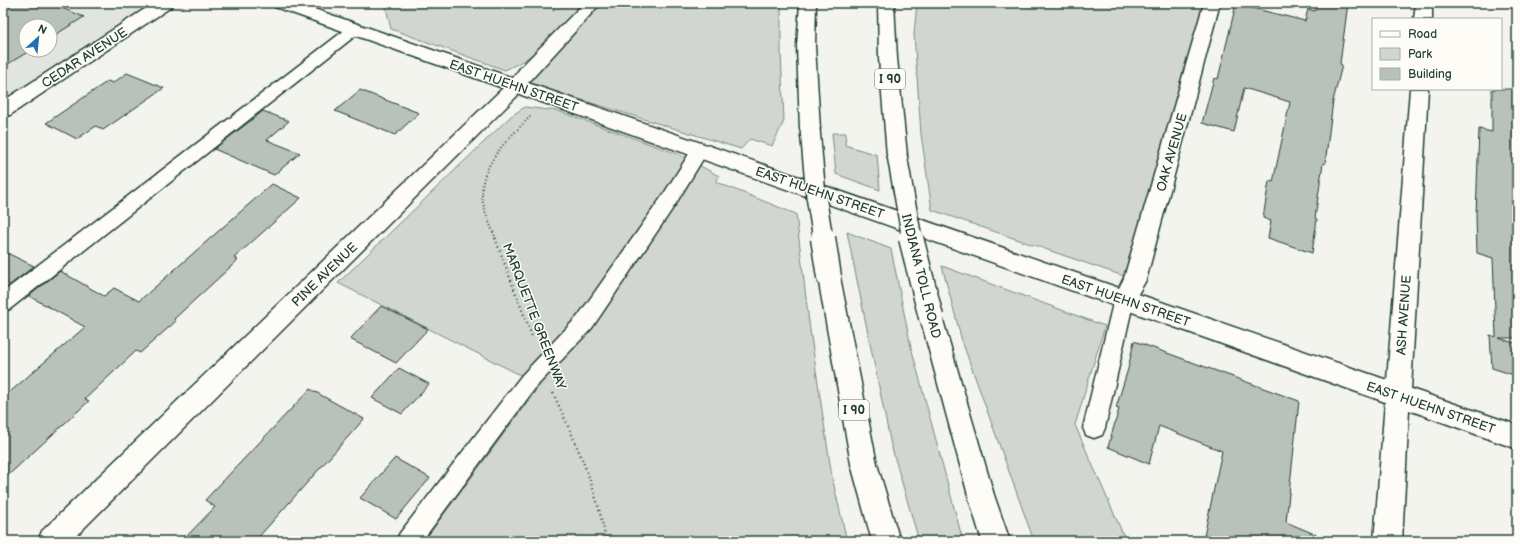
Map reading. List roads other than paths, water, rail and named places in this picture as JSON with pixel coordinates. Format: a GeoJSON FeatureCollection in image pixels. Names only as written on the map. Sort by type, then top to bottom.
{"type":"FeatureCollection","features":[{"type":"Feature","properties":{"kind":"main road","name":"CEDAR AVENUE"},"geometry":{"type":"LineString","coordinates":[[3,110],[165,3]]}},
{"type":"Feature","properties":{"kind":"main road","name":"EAST HUEHN STREET"},"geometry":{"type":"LineString","coordinates":[[281,3],[1517,437]]}},
{"type":"Feature","properties":{"kind":"main road","name":"PINE AVENUE"},"geometry":{"type":"LineString","coordinates":[[52,541],[516,86],[527,71],[593,3]]}},
{"type":"Feature","properties":{"kind":"main road","name":"I 90"},"geometry":{"type":"LineString","coordinates":[[808,3],[806,46],[810,129],[816,196],[829,277],[864,464],[886,541]]}},
{"type":"Feature","properties":{"kind":"main road","name":"INDIANA TOLL ROAD"},"geometry":{"type":"LineString","coordinates":[[886,3],[888,58],[897,155],[909,229],[931,317],[981,495],[996,541]]}},
{"type":"Feature","properties":{"kind":"main road","name":"OAK AVENUE"},"geometry":{"type":"LineString","coordinates":[[1124,299],[1135,280],[1212,3]]}},
{"type":"Feature","properties":{"kind":"main road"},"geometry":{"type":"LineString","coordinates":[[1423,18],[1424,3]]}},
{"type":"Feature","properties":{"kind":"main road","name":"ASH AVENUE"},"geometry":{"type":"LineString","coordinates":[[1388,541],[1419,90]]}},
{"type":"Feature","properties":{"kind":"lane"},"geometry":{"type":"LineString","coordinates":[[3,303],[355,29]]}},
{"type":"Feature","properties":{"kind":"lane"},"geometry":{"type":"LineString","coordinates":[[408,541],[529,381],[585,322],[669,200],[700,150]]}},
{"type":"Feature","properties":{"kind":"lane"},"geometry":{"type":"LineString","coordinates":[[1094,428],[1124,299]]}}]}
